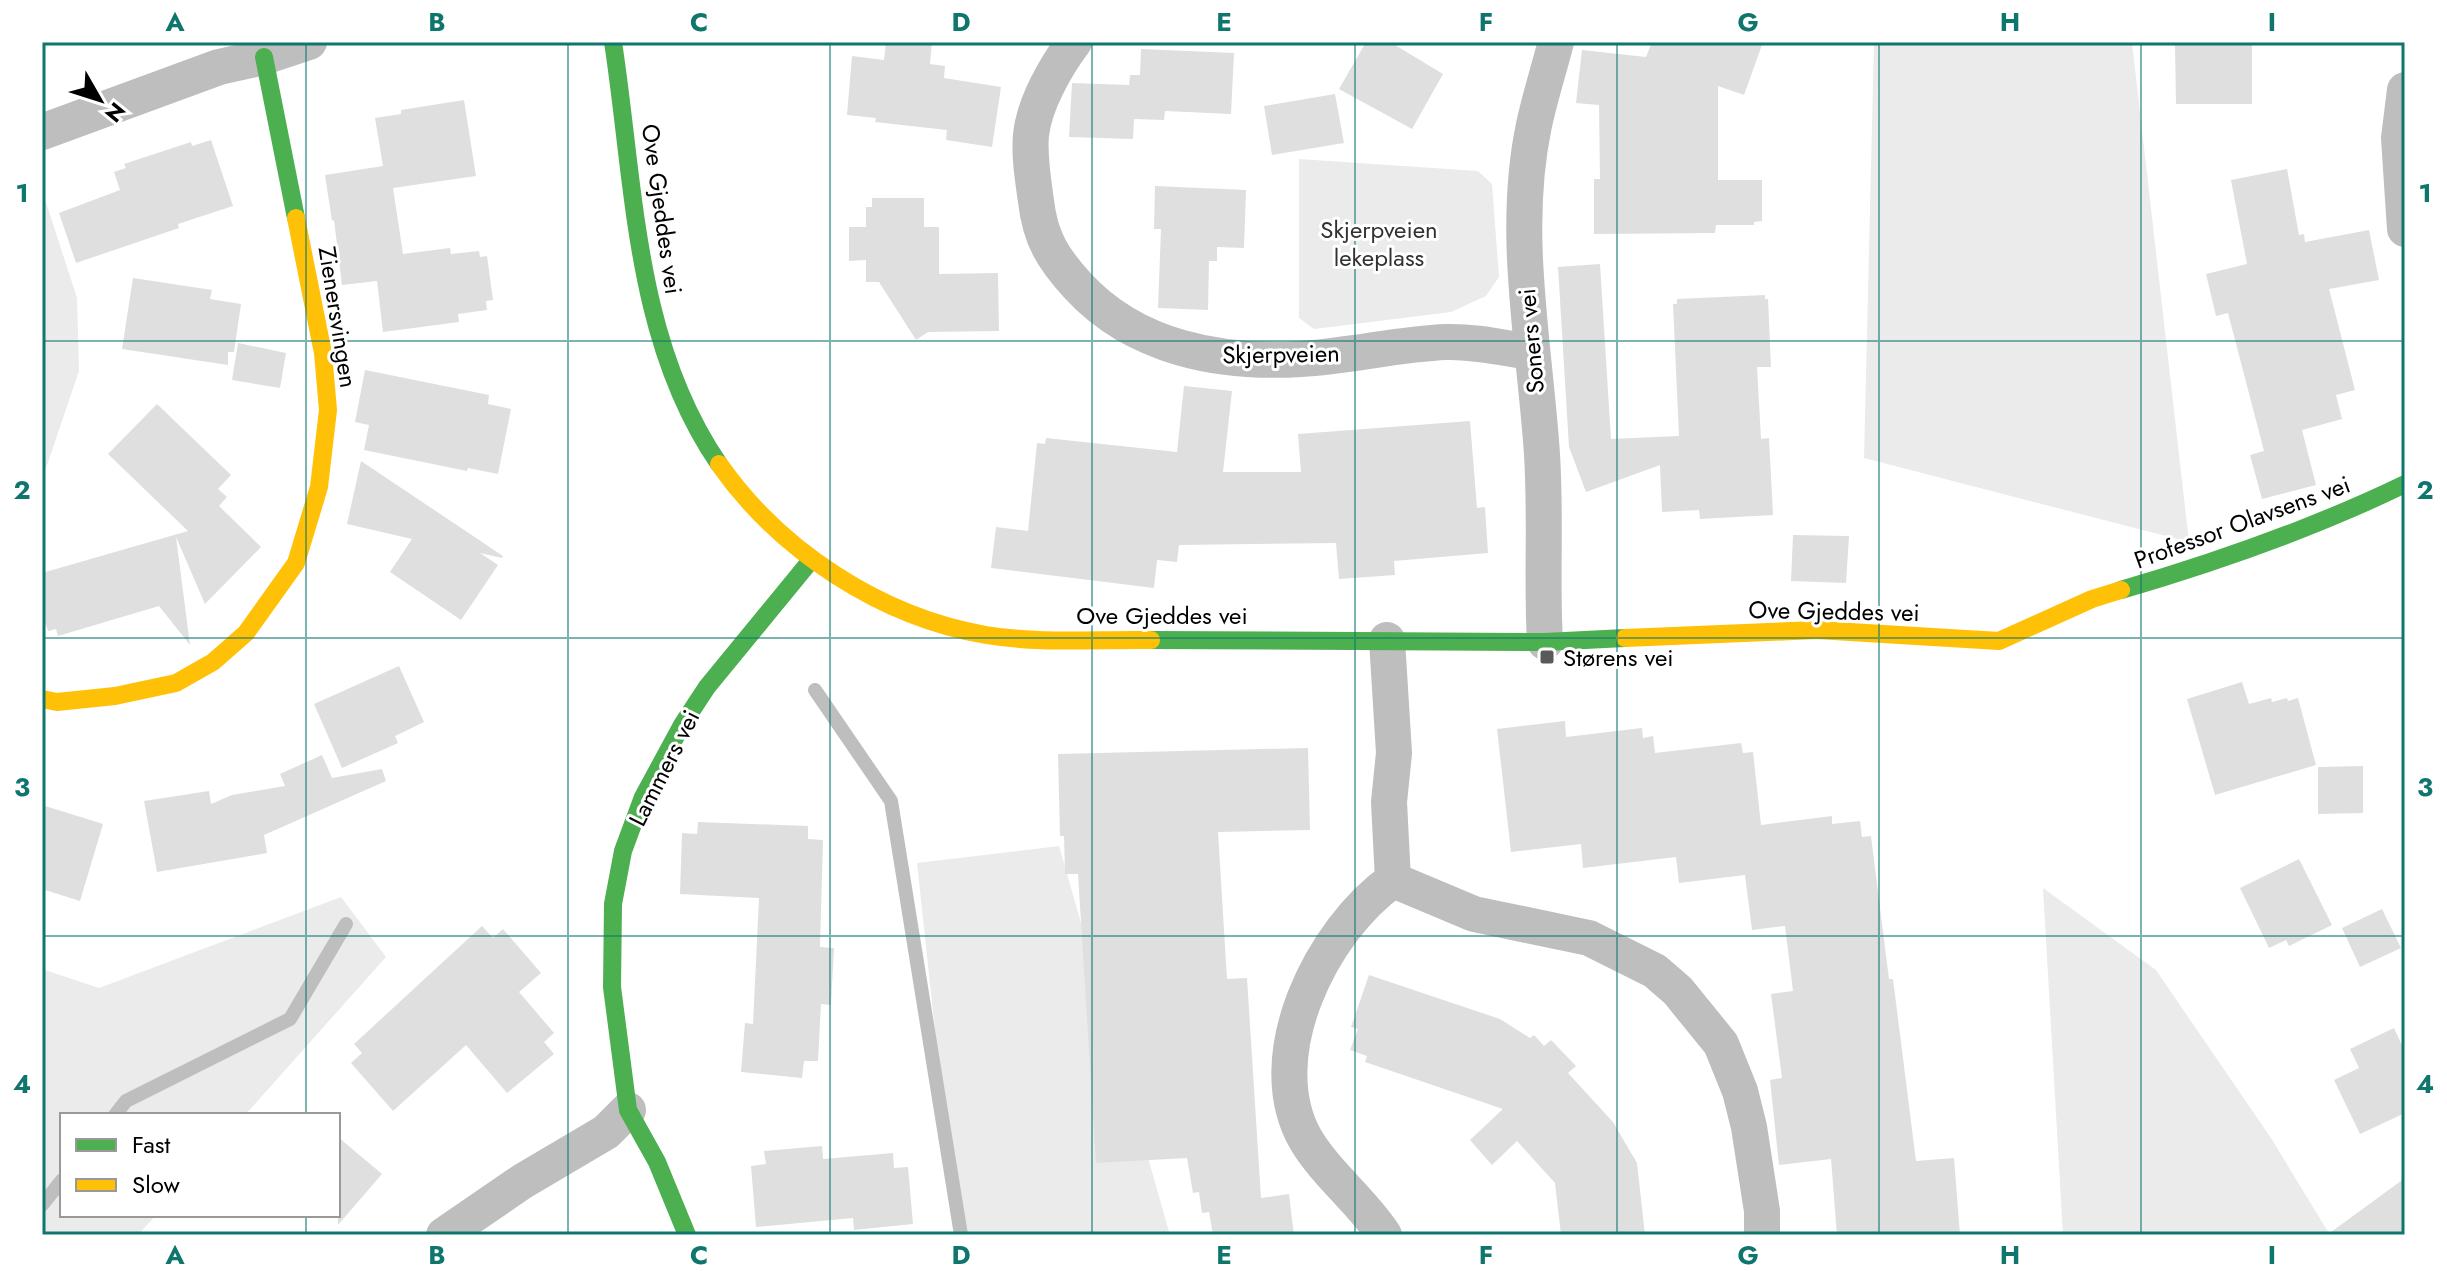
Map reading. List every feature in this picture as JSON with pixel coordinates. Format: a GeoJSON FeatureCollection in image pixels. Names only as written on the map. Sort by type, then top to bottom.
{"type":"FeatureCollection","features":[{"type":"Feature","properties":{"kind":"street"},"geometry":{"type":"LineString","coordinates":[[42,132],[219,67],[264,57],[309,42]]}},
{"type":"Feature","properties":{"kind":"street","name":"Ove Gjeddes vei"},"geometry":{"type":"LineString","coordinates":[[613,42],[647,294],[679,395],[699,435],[729,478],[771,523],[812,559],[871,594],[923,618],[985,635],[1042,639],[1545,642],[1817,630],[1999,641],[2092,599]]}},
{"type":"Feature","properties":{"kind":"street","name":"Skjerpveien"},"geometry":{"type":"LineString","coordinates":[[1074,42],[1051,74],[1031,133],[1038,226],[1057,263],[1088,297],[1117,321],[1159,342],[1213,356],[1250,359],[1301,359],[1449,342],[1531,352]]}},
{"type":"Feature","properties":{"kind":"street","name":"Soners vei"},"geometry":{"type":"LineString","coordinates":[[1545,642],[1542,592],[1546,532],[1525,258],[1526,192],[1534,126],[1556,42]]}},
{"type":"Feature","properties":{"kind":"street","name":"Zienersvingen"},"geometry":{"type":"LineString","coordinates":[[42,699],[57,702],[115,696],[176,683],[213,662],[246,633],[296,563],[319,487],[328,410],[323,353],[264,57]]}},
{"type":"Feature","properties":{"kind":"street"},"geometry":{"type":"LineString","coordinates":[[2405,90],[2399,138],[2405,229]]}},
{"type":"Feature","properties":{"kind":"street","name":"Professor Olavsens vei"},"geometry":{"type":"LineString","coordinates":[[2092,599],[2183,572],[2353,509],[2405,484]]}},
{"type":"Feature","properties":{"kind":"street","name":"Lammers vei"},"geometry":{"type":"LineString","coordinates":[[687,1235],[657,1162],[628,1110],[612,987],[613,904],[623,851],[643,797],[682,725],[707,687],[812,559]]}},
{"type":"Feature","properties":{"kind":"street"},"geometry":{"type":"LineString","coordinates":[[1387,640],[1394,753],[1389,802],[1393,880]]}},
{"type":"Feature","properties":{"kind":"street"},"geometry":{"type":"LineString","coordinates":[[1384,1235],[1305,1138],[1288,1081],[1288,1052],[1317,968],[1353,918],[1393,880]]}},
{"type":"Feature","properties":{"kind":"street"},"geometry":{"type":"LineString","coordinates":[[1393,880],[1474,914],[1589,938],[1655,971],[1678,991],[1721,1044],[1740,1091],[1758,1183],[1762,1235]]}},
{"type":"Feature","properties":{"kind":"street"},"geometry":{"type":"LineString","coordinates":[[444,1235],[523,1181],[606,1132],[628,1110]]}},
{"type":"Feature","properties":{"kind":"green space"},"geometry":{"type":"Polygon","coordinates":[[[1874,42],[2132,42],[2189,542],[1864,458],[1874,42]]]}},
{"type":"Feature","properties":{"kind":"green space","name":"Skjerpveien lekeplass"},"geometry":{"type":"Polygon","coordinates":[[[1299,159],[1478,171],[1492,184],[1499,277],[1486,296],[1451,312],[1314,329],[1299,318],[1299,159]]]}},
{"type":"Feature","properties":{"kind":"green space"},"geometry":{"type":"Polygon","coordinates":[[[42,190],[77,298],[79,371],[42,480],[42,190]]]}},
{"type":"Feature","properties":{"kind":"green space"},"geometry":{"type":"Polygon","coordinates":[[[1059,846],[1170,1235],[957,1235],[917,863],[1059,846]]]}},
{"type":"Feature","properties":{"kind":"green space"},"geometry":{"type":"Polygon","coordinates":[[[2043,888],[2156,970],[2271,1138],[2330,1235],[2063,1235],[2043,888]]]}},
{"type":"Feature","properties":{"kind":"green space"},"geometry":{"type":"Polygon","coordinates":[[[341,897],[386,957],[247,1113],[60,1113],[60,1217],[154,1217],[138,1235],[42,1235],[42,969],[99,988],[341,897]]]}},
{"type":"Feature","properties":{"kind":"building"},"geometry":{"type":"Polygon","coordinates":[[[886,42],[932,42],[930,64],[945,66],[944,78],[1001,87],[992,147],[946,140],[947,130],[875,122],[876,118],[847,115],[852,56],[884,60],[886,42]]]}},
{"type":"Feature","properties":{"kind":"building"},"geometry":{"type":"Polygon","coordinates":[[[1366,42],[1390,42],[1443,74],[1412,129],[1339,89],[1366,42]]]}},
{"type":"Feature","properties":{"kind":"building"},"geometry":{"type":"Polygon","coordinates":[[[1652,42],[1763,42],[1744,95],[1718,86],[1718,180],[1762,180],[1762,221],[1754,222],[1754,225],[1716,225],[1715,233],[1594,234],[1594,179],[1600,179],[1599,105],[1576,103],[1582,50],[1646,57],[1652,42]]]}},
{"type":"Feature","properties":{"kind":"building"},"geometry":{"type":"Polygon","coordinates":[[[2182,42],[2252,44],[2252,104],[2176,104],[2175,45],[2182,45],[2182,42]]]}},
{"type":"Feature","properties":{"kind":"building"},"geometry":{"type":"Polygon","coordinates":[[[1141,49],[1234,53],[1231,114],[1165,111],[1164,120],[1134,119],[1133,139],[1069,137],[1072,83],[1129,85],[1130,75],[1140,75],[1141,49]]]}},
{"type":"Feature","properties":{"kind":"building"},"geometry":{"type":"Polygon","coordinates":[[[1335,94],[1344,143],[1272,155],[1264,106],[1335,94]]]}},
{"type":"Feature","properties":{"kind":"building"},"geometry":{"type":"Polygon","coordinates":[[[464,100],[476,176],[393,188],[403,254],[450,248],[451,254],[479,251],[480,257],[487,256],[493,300],[486,301],[487,310],[458,314],[459,322],[383,332],[377,281],[342,285],[325,175],[383,166],[375,118],[401,114],[401,110],[464,100]]]}},
{"type":"Feature","properties":{"kind":"building"},"geometry":{"type":"Polygon","coordinates":[[[211,140],[233,206],[76,263],[59,213],[120,190],[114,172],[126,168],[124,164],[191,142],[192,146],[211,140]]]}},
{"type":"Feature","properties":{"kind":"building"},"geometry":{"type":"Polygon","coordinates":[[[2287,169],[2299,235],[2304,234],[2305,242],[2369,230],[2379,280],[2329,289],[2355,390],[2336,395],[2342,419],[2302,430],[2316,485],[2262,499],[2250,455],[2264,451],[2228,313],[2216,316],[2206,274],[2247,264],[2231,180],[2287,169]]]}},
{"type":"Feature","properties":{"kind":"building"},"geometry":{"type":"Polygon","coordinates":[[[1155,186],[1246,190],[1244,248],[1217,247],[1217,261],[1209,261],[1208,310],[1158,308],[1161,229],[1154,229],[1155,186]]]}},
{"type":"Feature","properties":{"kind":"building"},"geometry":{"type":"Polygon","coordinates":[[[872,198],[924,198],[924,227],[939,227],[939,274],[998,273],[999,331],[928,332],[916,340],[879,282],[866,282],[866,260],[849,261],[849,227],[866,227],[866,207],[872,207],[872,198]]]}},
{"type":"Feature","properties":{"kind":"building"},"geometry":{"type":"Polygon","coordinates":[[[1600,264],[1611,439],[1679,436],[1673,304],[1677,304],[1677,299],[1765,295],[1768,299],[1771,367],[1757,367],[1761,439],[1769,438],[1773,515],[1700,519],[1699,510],[1662,512],[1660,465],[1586,492],[1569,447],[1558,267],[1600,264]]]}},
{"type":"Feature","properties":{"kind":"building"},"geometry":{"type":"Polygon","coordinates":[[[133,278],[212,290],[210,299],[241,304],[234,352],[228,352],[228,365],[122,349],[133,278]]]}},
{"type":"Feature","properties":{"kind":"building"},"geometry":{"type":"Polygon","coordinates":[[[238,343],[286,353],[280,388],[232,380],[238,343]]]}},
{"type":"Feature","properties":{"kind":"building"},"geometry":{"type":"Polygon","coordinates":[[[365,370],[489,395],[488,404],[511,409],[498,474],[468,468],[467,471],[364,450],[369,425],[355,422],[365,370]]]}},
{"type":"Feature","properties":{"kind":"building"},"geometry":{"type":"Polygon","coordinates":[[[1184,386],[1232,391],[1223,472],[1301,472],[1298,434],[1470,421],[1477,508],[1485,507],[1488,553],[1394,561],[1395,575],[1339,579],[1336,543],[1179,545],[1177,562],[1157,560],[1154,588],[991,568],[996,527],[1028,531],[1037,443],[1045,444],[1046,438],[1177,452],[1184,386]]]}},
{"type":"Feature","properties":{"kind":"building"},"geometry":{"type":"Polygon","coordinates":[[[157,404],[231,475],[218,489],[227,497],[219,506],[261,547],[205,604],[176,537],[190,645],[159,606],[58,636],[56,629],[48,631],[42,612],[42,573],[188,531],[108,454],[157,404]]]}},
{"type":"Feature","properties":{"kind":"building"},"geometry":{"type":"Polygon","coordinates":[[[361,461],[503,556],[480,553],[498,565],[461,620],[390,572],[412,539],[347,524],[361,461]]]}},
{"type":"Feature","properties":{"kind":"building"},"geometry":{"type":"Polygon","coordinates":[[[1793,535],[1849,536],[1846,583],[1791,581],[1793,535]]]}},
{"type":"Feature","properties":{"kind":"building"},"geometry":{"type":"Polygon","coordinates":[[[399,666],[424,722],[395,736],[398,743],[342,768],[314,704],[399,666]]]}},
{"type":"Feature","properties":{"kind":"building"},"geometry":{"type":"Polygon","coordinates":[[[2242,682],[2249,704],[2271,698],[2272,702],[2298,698],[2316,765],[2215,795],[2187,699],[2242,682]]]}},
{"type":"Feature","properties":{"kind":"building"},"geometry":{"type":"Polygon","coordinates":[[[1565,721],[1566,737],[1642,728],[1643,738],[1653,736],[1655,753],[1741,743],[1743,753],[1753,752],[1761,825],[1832,816],[1832,824],[1860,821],[1862,837],[1871,836],[1916,1161],[1954,1158],[1960,1235],[1837,1235],[1831,1159],[1779,1165],[1770,1080],[1782,1078],[1771,994],[1793,991],[1785,926],[1752,930],[1745,875],[1679,883],[1676,857],[1583,868],[1581,844],[1511,852],[1497,729],[1565,721]]]}},
{"type":"Feature","properties":{"kind":"building"},"geometry":{"type":"Polygon","coordinates":[[[1308,748],[1310,830],[1218,832],[1227,979],[1247,978],[1261,1198],[1289,1194],[1294,1235],[1213,1235],[1209,1212],[1202,1213],[1199,1192],[1193,1193],[1187,1158],[1096,1163],[1078,874],[1065,874],[1064,836],[1060,836],[1058,754],[1308,748]]]}},
{"type":"Feature","properties":{"kind":"building"},"geometry":{"type":"Polygon","coordinates":[[[322,755],[332,778],[382,769],[386,781],[264,835],[267,853],[157,872],[144,801],[209,791],[211,804],[232,795],[285,786],[280,774],[322,755]]]}},
{"type":"Feature","properties":{"kind":"building"},"geometry":{"type":"Polygon","coordinates":[[[2363,766],[2363,813],[2318,814],[2318,767],[2363,766]]]}},
{"type":"Feature","properties":{"kind":"building"},"geometry":{"type":"Polygon","coordinates":[[[42,805],[103,824],[80,901],[42,889],[42,805]]]}},
{"type":"Feature","properties":{"kind":"building"},"geometry":{"type":"Polygon","coordinates":[[[698,822],[808,826],[808,839],[823,840],[820,947],[834,948],[831,1005],[821,1004],[818,1061],[804,1061],[802,1078],[741,1072],[745,1023],[753,1024],[759,898],[680,894],[682,833],[697,834],[698,822]]]}},
{"type":"Feature","properties":{"kind":"building"},"geometry":{"type":"Polygon","coordinates":[[[2299,859],[2332,925],[2289,946],[2286,940],[2269,948],[2240,888],[2299,859]]]}},
{"type":"Feature","properties":{"kind":"building"},"geometry":{"type":"Polygon","coordinates":[[[2382,909],[2401,948],[2360,967],[2342,928],[2382,909]]]}},
{"type":"Feature","properties":{"kind":"building"},"geometry":{"type":"Polygon","coordinates":[[[482,926],[493,938],[503,929],[541,973],[519,992],[554,1033],[544,1042],[554,1054],[507,1093],[466,1045],[393,1111],[351,1063],[362,1053],[354,1044],[482,926]]]}},
{"type":"Feature","properties":{"kind":"building"},"geometry":{"type":"Polygon","coordinates":[[[1369,975],[1500,1019],[1530,1038],[1534,1035],[1544,1046],[1551,1040],[1576,1066],[1568,1073],[1613,1122],[1637,1163],[1645,1235],[1561,1235],[1555,1183],[1517,1141],[1492,1165],[1470,1140],[1503,1109],[1365,1062],[1367,1056],[1350,1050],[1358,1029],[1351,1027],[1369,975]]]}},
{"type":"Feature","properties":{"kind":"building"},"geometry":{"type":"Polygon","coordinates":[[[2394,1028],[2405,1052],[2405,1113],[2360,1134],[2334,1080],[2359,1068],[2350,1049],[2394,1028]]]}},
{"type":"Feature","properties":{"kind":"building"},"geometry":{"type":"Polygon","coordinates":[[[340,1139],[382,1174],[338,1225],[340,1217],[340,1139]]]}},
{"type":"Feature","properties":{"kind":"building"},"geometry":{"type":"Polygon","coordinates":[[[822,1146],[823,1159],[893,1153],[894,1168],[908,1167],[913,1224],[854,1230],[853,1218],[756,1227],[751,1166],[766,1164],[764,1151],[822,1146]]]}},
{"type":"Feature","properties":{"kind":"building"},"geometry":{"type":"Polygon","coordinates":[[[2405,1178],[2405,1235],[2327,1235],[2405,1178]]]}},
{"type":"Feature","properties":{"kind":"waterway"},"geometry":{"type":"LineString","coordinates":[[815,690],[891,801],[961,1235]]}},
{"type":"Feature","properties":{"kind":"waterway"},"geometry":{"type":"LineString","coordinates":[[117,1113],[126,1101],[290,1019],[346,924]]}},
{"type":"Feature","properties":{"kind":"waterway"},"geometry":{"type":"LineString","coordinates":[[42,1205],[60,1182]]}},
{"type":"Feature","properties":{"kind":"traffic: fast"},"geometry":{"type":"LineString","coordinates":[[613,42],[642,260],[654,314],[670,366],[691,416],[719,464]]}},
{"type":"Feature","properties":{"kind":"traffic: fast"},"geometry":{"type":"LineString","coordinates":[[264,57],[296,218]]}},
{"type":"Feature","properties":{"kind":"traffic: fast"},"geometry":{"type":"LineString","coordinates":[[2121,590],[2265,543],[2405,484]]}},
{"type":"Feature","properties":{"kind":"traffic: fast"},"geometry":{"type":"LineString","coordinates":[[687,1235],[657,1162],[628,1110],[612,987],[613,904],[623,851],[643,797],[682,725],[707,687],[812,559]]}},
{"type":"Feature","properties":{"kind":"traffic: fast"},"geometry":{"type":"LineString","coordinates":[[1151,640],[1545,642],[1625,638]]}},
{"type":"Feature","properties":{"kind":"traffic: slow"},"geometry":{"type":"LineString","coordinates":[[42,699],[57,702],[115,696],[176,683],[213,662],[246,633],[296,563],[319,487],[328,410],[323,353],[296,218]]}},
{"type":"Feature","properties":{"kind":"traffic: slow"},"geometry":{"type":"LineString","coordinates":[[719,464],[744,496],[803,552],[871,596],[909,613],[947,626],[1006,638],[1151,640]]}},
{"type":"Feature","properties":{"kind":"traffic: slow"},"geometry":{"type":"LineString","coordinates":[[1625,638],[1817,630],[1999,641],[2092,599],[2121,590]]}},
{"type":"Feature","properties":{"kind":"place","name":"Størens vei"},"geometry":{"type":"Point","coordinates":[1547,657]}}]}
